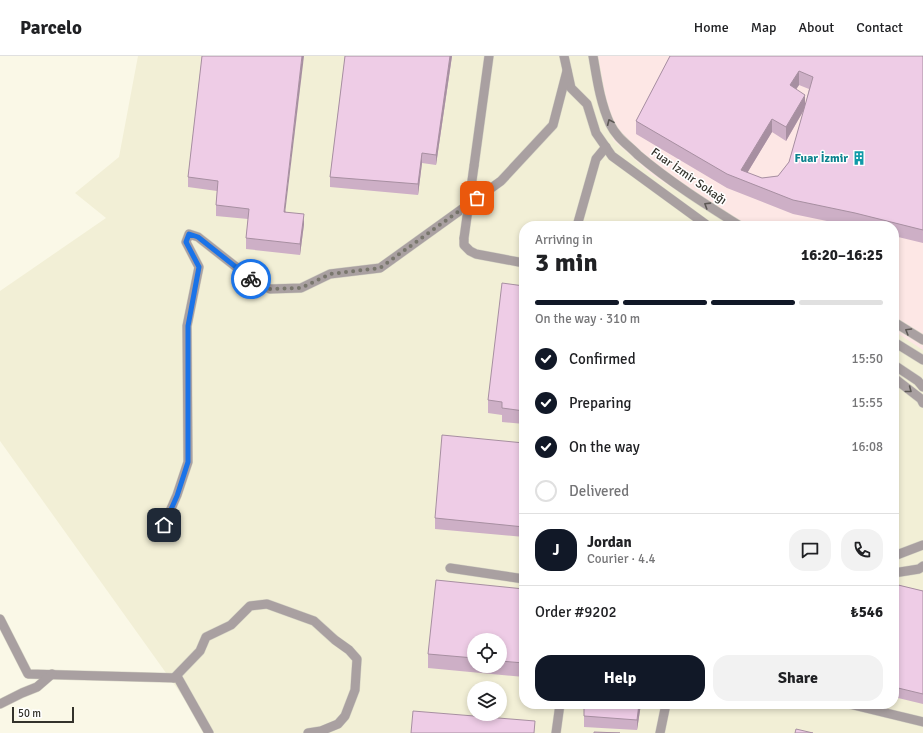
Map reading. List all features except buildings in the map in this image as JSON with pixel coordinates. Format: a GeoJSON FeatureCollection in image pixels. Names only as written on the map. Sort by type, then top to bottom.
{"type":"FeatureCollection","features":[{"type":"Feature","properties":{"kind":"street"},"geometry":{"type":"LineString","coordinates":[[489,56],[464,245],[476,254],[519,262]]}},
{"type":"Feature","properties":{"kind":"street"},"geometry":{"type":"LineString","coordinates":[[564,56],[571,88],[586,104],[596,133],[612,156],[701,221]]}},
{"type":"Feature","properties":{"kind":"street","name":"Fuar İzmir Sokağı"},"geometry":{"type":"LineString","coordinates":[[593,56],[599,94],[610,124],[619,139],[660,174],[732,221]]}},
{"type":"Feature","properties":{"kind":"street"},"geometry":{"type":"LineString","coordinates":[[164,525],[177,496],[188,462],[188,326],[199,267],[186,242],[189,234],[198,237],[254,281],[270,289],[301,288],[330,274],[380,268],[501,181],[553,125],[567,71]]}},
{"type":"Feature","properties":{"kind":"street"},"geometry":{"type":"LineString","coordinates":[[578,221],[596,159],[606,147]]}},
{"type":"Feature","properties":{"kind":"street"},"geometry":{"type":"LineString","coordinates":[[899,325],[923,340]]}},
{"type":"Feature","properties":{"kind":"street"},"geometry":{"type":"LineString","coordinates":[[899,345],[923,360]]}},
{"type":"Feature","properties":{"kind":"street"},"geometry":{"type":"LineString","coordinates":[[899,368],[918,381],[923,387]]}},
{"type":"Feature","properties":{"kind":"street"},"geometry":{"type":"LineString","coordinates":[[899,382],[921,399],[923,403]]}},
{"type":"Feature","properties":{"kind":"street"},"geometry":{"type":"LineString","coordinates":[[899,554],[923,545]]}},
{"type":"Feature","properties":{"kind":"street"},"geometry":{"type":"LineString","coordinates":[[899,571],[923,566]]}},
{"type":"Feature","properties":{"kind":"street"},"geometry":{"type":"LineString","coordinates":[[450,568],[519,578]]}},
{"type":"Feature","properties":{"kind":"street"},"geometry":{"type":"LineString","coordinates":[[174,678],[200,651],[206,637],[231,625],[250,606],[267,604],[314,621],[335,640],[350,650],[357,659],[355,690],[345,716],[338,724],[321,731],[308,733]]}},
{"type":"Feature","properties":{"kind":"street"},"geometry":{"type":"LineString","coordinates":[[0,619],[28,674],[178,678],[209,733]]}},
{"type":"Feature","properties":{"kind":"street"},"geometry":{"type":"LineString","coordinates":[[0,704],[36,687],[52,674]]}},
{"type":"Feature","properties":{"kind":"street"},"geometry":{"type":"LineString","coordinates":[[556,733],[559,709]]}},
{"type":"Feature","properties":{"kind":"street"},"geometry":{"type":"LineString","coordinates":[[660,733],[665,709]]}},
{"type":"Feature","properties":{"kind":"street"},"geometry":{"type":"LineString","coordinates":[[870,709],[923,722]]}},
{"type":"Feature","properties":{"kind":"shaded area"},"geometry":{"type":"Polygon","coordinates":[[[138,56],[598,56],[613,140],[652,175],[724,221],[519,221],[519,709],[899,709],[899,334],[923,350],[923,733],[209,733],[0,441],[0,291],[106,218],[75,193],[119,157],[138,56]]]}},
{"type":"Feature","properties":{"kind":"shaded area","name":"Fuar İzmir"},"geometry":{"type":"Polygon","coordinates":[[[589,56],[923,56],[923,352],[899,335],[899,221],[724,221],[652,175],[613,140],[589,56]]]}},
{"type":"Feature","properties":{"kind":"way so far"},"geometry":{"type":"LineString","coordinates":[[251,279],[270,289],[301,288],[330,274],[380,268],[477,198]]}},
{"type":"Feature","properties":{"kind":"place","name":"Fuar İzmir"},"geometry":{"type":"Point","coordinates":[859,158]}},
{"type":"Feature","properties":{"kind":"route"},"geometry":{"type":"LineString","coordinates":[[164,525],[177,496],[188,462],[188,326],[199,267],[186,242],[189,234],[198,237],[251,279]]}}]}
